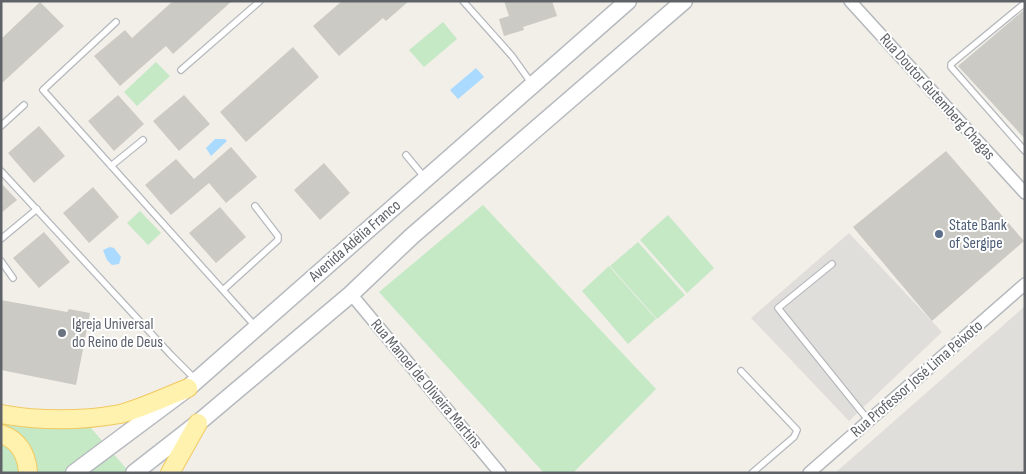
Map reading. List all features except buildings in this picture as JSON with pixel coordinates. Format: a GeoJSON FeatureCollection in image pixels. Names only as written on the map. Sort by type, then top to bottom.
{"type":"FeatureCollection","features":[{"type":"Feature","properties":{"kind":"main road","name":"Avenida Adélia Franco"},"geometry":{"type":"LineString","coordinates":[[134,473],[351,294],[412,236],[684,1]]}},
{"type":"Feature","properties":{"kind":"main road","name":"Avenida Adélia Franco"},"geometry":{"type":"LineString","coordinates":[[74,473],[192,384],[627,2]]}},
{"type":"Feature","properties":{"kind":"main road"},"geometry":{"type":"LineString","coordinates":[[1,414],[23,418],[74,419],[103,416],[121,413],[192,384]]}},
{"type":"Feature","properties":{"kind":"main road"},"geometry":{"type":"LineString","coordinates":[[170,473],[198,422]]}},
{"type":"Feature","properties":{"kind":"main road"},"geometry":{"type":"LineString","coordinates":[[1,434],[21,448],[28,465],[28,473]]}},
{"type":"Feature","properties":{"kind":"street","name":"Rua Doutor Gutemberg Chagas"},"geometry":{"type":"LineString","coordinates":[[850,1],[1025,193]]}},
{"type":"Feature","properties":{"kind":"street","name":"Rua Professor José Lima Peixoto"},"geometry":{"type":"LineString","coordinates":[[810,473],[1025,284]]}},
{"type":"Feature","properties":{"kind":"street","name":"Rua Manoel de Oliveira Martins"},"geometry":{"type":"LineString","coordinates":[[351,294],[500,473]]}},
{"type":"Feature","properties":{"kind":"lane"},"geometry":{"type":"LineString","coordinates":[[181,70],[260,1]]}},
{"type":"Feature","properties":{"kind":"lane"},"geometry":{"type":"LineString","coordinates":[[463,1],[512,56],[533,86]]}},
{"type":"Feature","properties":{"kind":"lane"},"geometry":{"type":"LineString","coordinates":[[1022,3],[951,66],[1025,151]]}},
{"type":"Feature","properties":{"kind":"lane"},"geometry":{"type":"LineString","coordinates":[[116,22],[43,90],[257,328]]}},
{"type":"Feature","properties":{"kind":"lane"},"geometry":{"type":"LineString","coordinates":[[1,126],[24,105]]}},
{"type":"Feature","properties":{"kind":"lane"},"geometry":{"type":"LineString","coordinates":[[111,166],[143,140]]}},
{"type":"Feature","properties":{"kind":"lane"},"geometry":{"type":"LineString","coordinates":[[406,155],[426,179]]}},
{"type":"Feature","properties":{"kind":"lane"},"geometry":{"type":"LineString","coordinates":[[1,171],[171,355],[192,384]]}},
{"type":"Feature","properties":{"kind":"lane"},"geometry":{"type":"LineString","coordinates":[[223,290],[278,240],[278,236],[255,206]]}},
{"type":"Feature","properties":{"kind":"lane"},"geometry":{"type":"LineString","coordinates":[[1,239],[37,209]]}},
{"type":"Feature","properties":{"kind":"lane"},"geometry":{"type":"LineString","coordinates":[[1,261],[13,278]]}},
{"type":"Feature","properties":{"kind":"lane"},"geometry":{"type":"LineString","coordinates":[[832,264],[778,308],[869,421]]}},
{"type":"Feature","properties":{"kind":"lane"},"geometry":{"type":"LineString","coordinates":[[741,370],[797,430],[794,437],[752,473]]}},
{"type":"Feature","properties":{"kind":"shaded area"},"geometry":{"type":"Polygon","coordinates":[[[849,233],[942,332],[849,421],[751,318],[849,233]]]}},
{"type":"Feature","properties":{"kind":"shaded area"},"geometry":{"type":"Polygon","coordinates":[[[1025,306],[1025,473],[835,473],[1025,306]]]}},
{"type":"Feature","properties":{"kind":"green space"},"geometry":{"type":"Polygon","coordinates":[[[443,22],[457,39],[424,67],[409,50],[443,22]]]}},
{"type":"Feature","properties":{"kind":"green space"},"geometry":{"type":"Polygon","coordinates":[[[156,62],[170,76],[137,106],[124,92],[156,62]]]}},
{"type":"Feature","properties":{"kind":"green space"},"geometry":{"type":"Polygon","coordinates":[[[483,205],[656,389],[573,473],[544,473],[379,292],[483,205]]]}},
{"type":"Feature","properties":{"kind":"green space"},"geometry":{"type":"Polygon","coordinates":[[[140,211],[161,233],[148,245],[127,223],[140,211]]]}},
{"type":"Feature","properties":{"kind":"green space"},"geometry":{"type":"Polygon","coordinates":[[[668,215],[714,268],[687,293],[640,240],[668,215]]]}},
{"type":"Feature","properties":{"kind":"green space"},"geometry":{"type":"Polygon","coordinates":[[[638,242],[685,295],[657,319],[610,266],[638,242]]]}},
{"type":"Feature","properties":{"kind":"green space"},"geometry":{"type":"Polygon","coordinates":[[[609,266],[656,319],[628,344],[582,291],[609,266]]]}},
{"type":"Feature","properties":{"kind":"green space"},"geometry":{"type":"Polygon","coordinates":[[[1,421],[19,425],[91,428],[130,473],[1,473],[1,421]]]}},
{"type":"Feature","properties":{"kind":"water"},"geometry":{"type":"Polygon","coordinates":[[[476,68],[484,77],[458,99],[450,90],[476,68]]]}},
{"type":"Feature","properties":{"kind":"water"},"geometry":{"type":"Polygon","coordinates":[[[215,139],[225,139],[227,141],[211,156],[206,148],[215,139]]]}},
{"type":"Feature","properties":{"kind":"water"},"geometry":{"type":"Polygon","coordinates":[[[110,247],[114,248],[121,257],[119,264],[112,265],[107,260],[103,250],[110,247]]]}},
{"type":"Feature","properties":{"kind":"place","name":"State Bank of Sergipe"},"geometry":{"type":"Point","coordinates":[939,234]}},
{"type":"Feature","properties":{"kind":"place","name":"Igreja Universal do Reino de Deus"},"geometry":{"type":"Point","coordinates":[62,333]}}]}
